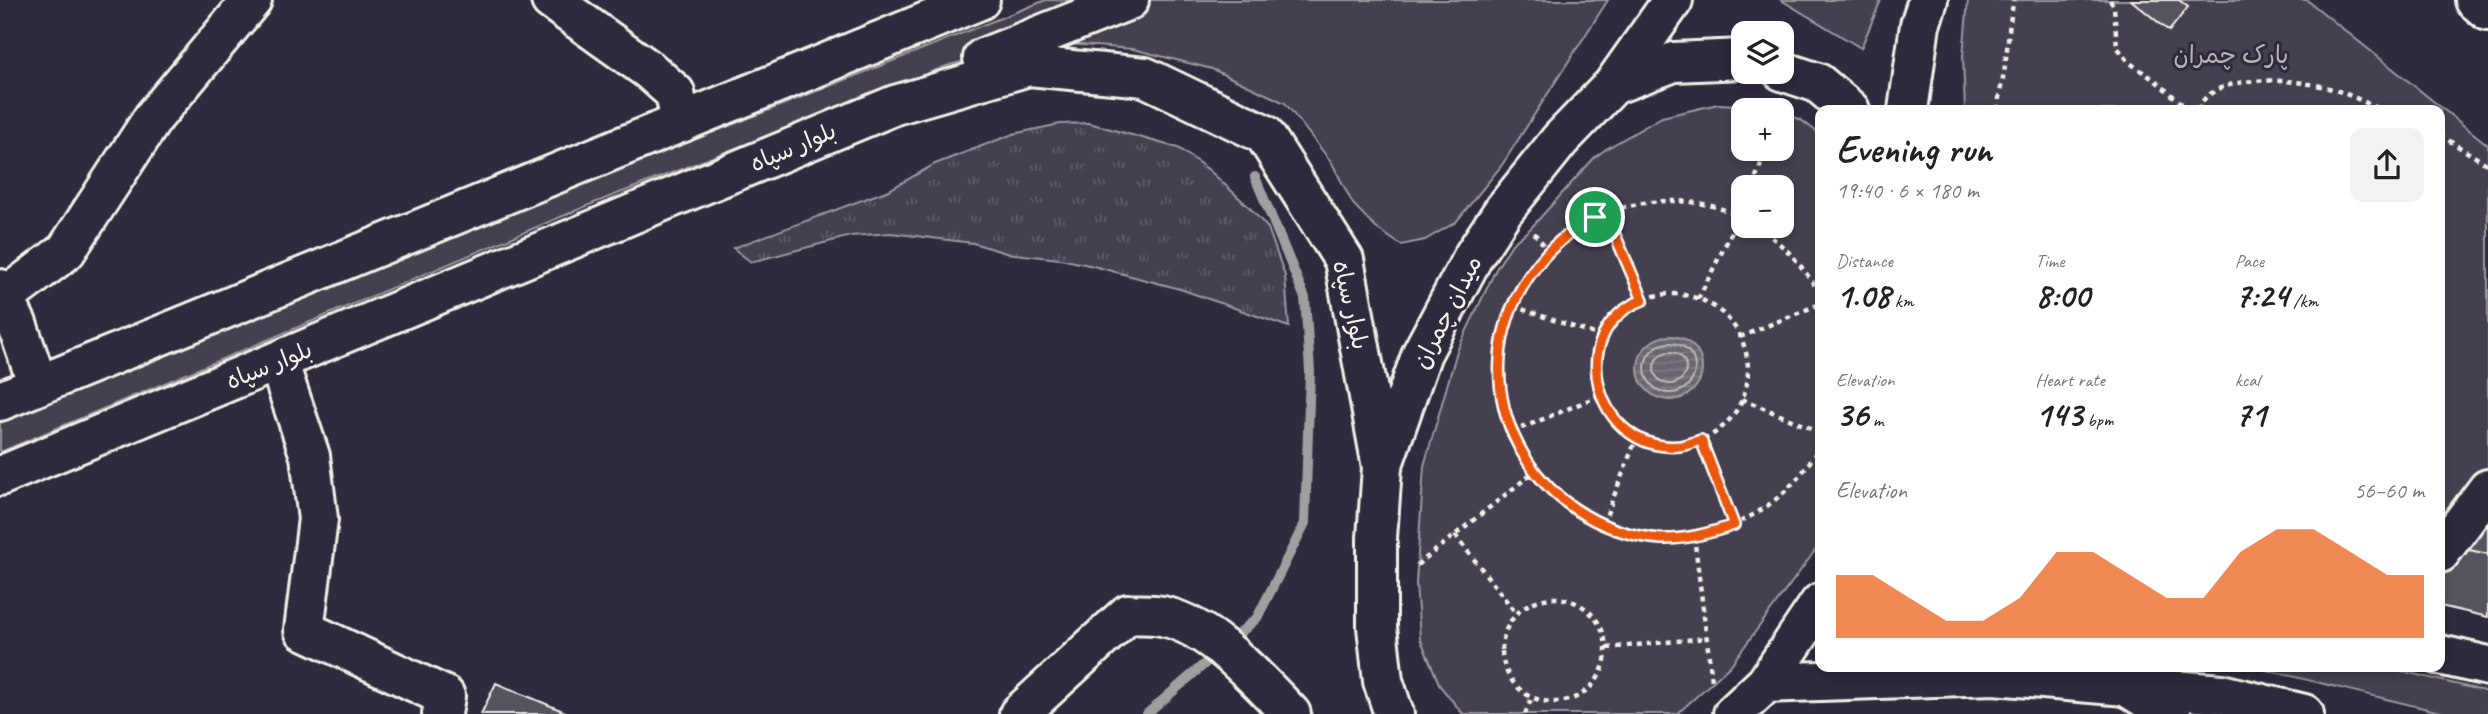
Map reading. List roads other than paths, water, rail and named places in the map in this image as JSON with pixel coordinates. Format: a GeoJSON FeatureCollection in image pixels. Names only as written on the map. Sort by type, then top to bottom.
{"type":"FeatureCollection","features":[{"type":"Feature","properties":{"kind":"main road"},"geometry":{"type":"LineString","coordinates":[[38,385],[17,324],[2,293],[66,251],[153,118],[252,0]]}},
{"type":"Feature","properties":{"kind":"main road"},"geometry":{"type":"LineString","coordinates":[[551,0],[649,70],[675,93],[681,123]]}},
{"type":"Feature","properties":{"kind":"main road"},"geometry":{"type":"LineString","coordinates":[[0,401],[980,0]]}},
{"type":"Feature","properties":{"kind":"main road"},"geometry":{"type":"LineString","coordinates":[[895,105],[985,58],[1129,0]]}},
{"type":"Feature","properties":{"kind":"main road"},"geometry":{"type":"LineString","coordinates":[[1613,85],[1672,0]]}},
{"type":"Feature","properties":{"kind":"main road"},"geometry":{"type":"LineString","coordinates":[[1910,105],[1920,25],[1928,0]]}},
{"type":"Feature","properties":{"kind":"main road"},"geometry":{"type":"LineString","coordinates":[[2475,0],[2488,11]]}},
{"type":"Feature","properties":{"kind":"main road","name":"میدان چمران"},"geometry":{"type":"LineString","coordinates":[[1394,714],[1384,681],[1377,626],[1377,538],[1382,467],[1422,353],[1474,255],[1503,211],[1560,140],[1613,85],[1674,62],[1731,60]]}},
{"type":"Feature","properties":{"kind":"main road","name":"بلوار سپاه"},"geometry":{"type":"LineString","coordinates":[[0,476],[895,105],[1029,66],[1144,77],[1264,134],[1344,260],[1382,467]]}},
{"type":"Feature","properties":{"kind":"main road"},"geometry":{"type":"LineString","coordinates":[[1794,75],[1818,83],[1844,105]]}},
{"type":"Feature","properties":{"kind":"main road"},"geometry":{"type":"LineString","coordinates":[[278,361],[310,456],[318,519],[304,629],[445,696],[442,714]]}},
{"type":"Feature","properties":{"kind":"main road"},"geometry":{"type":"LineString","coordinates":[[2445,546],[2488,489]]}},
{"type":"Feature","properties":{"kind":"main road"},"geometry":{"type":"LineString","coordinates":[[1733,714],[1766,683],[1815,610]]}},
{"type":"Feature","properties":{"kind":"main road"},"geometry":{"type":"LineString","coordinates":[[1019,714],[1128,614],[1157,615],[1199,629],[1291,714]]}},
{"type":"Feature","properties":{"kind":"main road"},"geometry":{"type":"LineString","coordinates":[[2445,656],[2488,666]]}},
{"type":"Feature","properties":{"kind":"main road"},"geometry":{"type":"LineString","coordinates":[[1766,683],[1994,675],[2221,695],[2304,714]]}},
{"type":"Feature","properties":{"kind":"main road"},"geometry":{"type":"LineString","coordinates":[[2126,686],[2171,714]]}},
{"type":"Feature","properties":{"kind":"water"},"geometry":{"type":"Polygon","coordinates":[[[1670,336],[1688,342],[1696,350],[1702,368],[1696,386],[1688,394],[1670,400],[1652,394],[1644,386],[1638,368],[1644,350],[1652,342],[1670,336]]]}},
{"type":"Feature","properties":{"kind":"waterway"},"geometry":{"type":"LineString","coordinates":[[1147,714],[1257,618],[1305,523],[1310,371],[1305,298],[1255,177]]}},
{"type":"Feature","properties":{"kind":"park label","name":"پارک چمران"},"geometry":{"type":"Point","coordinates":[2231,55]}}]}
